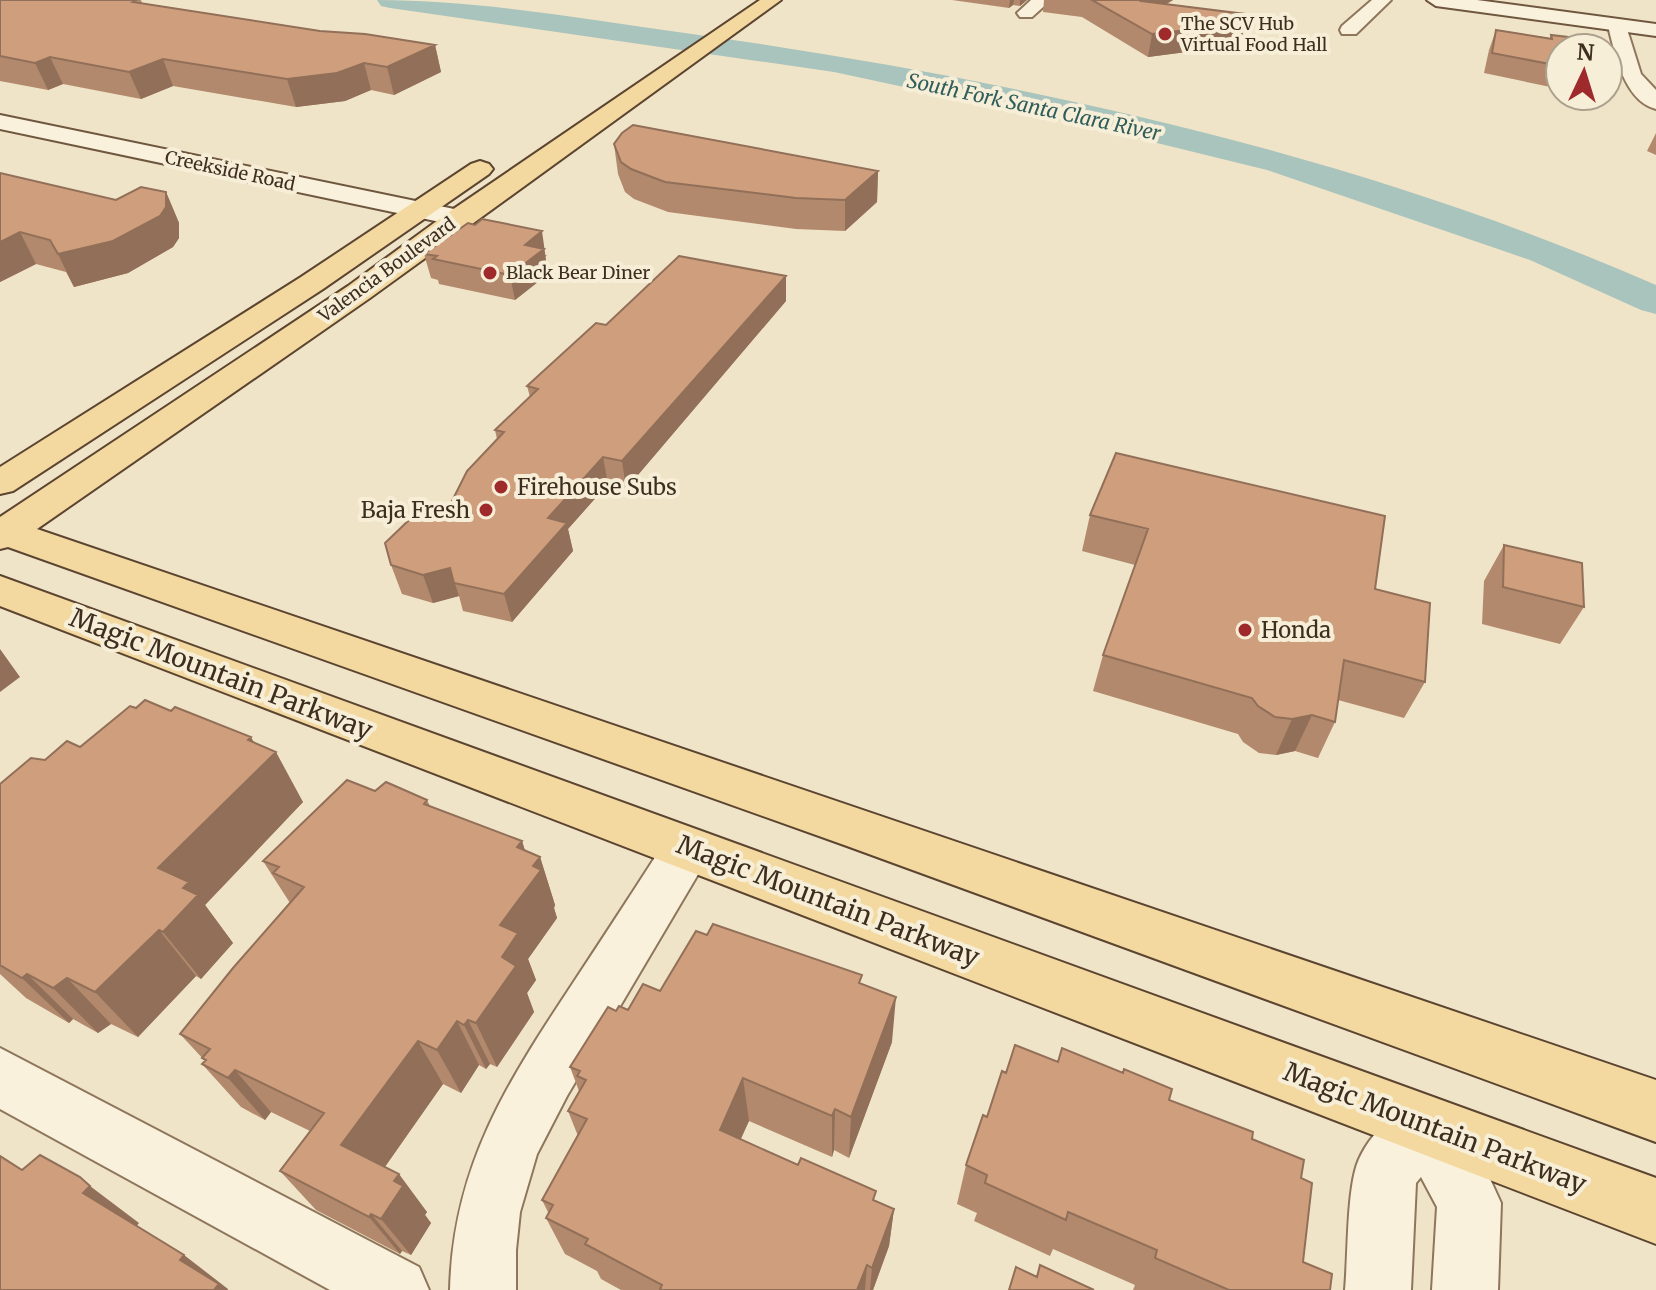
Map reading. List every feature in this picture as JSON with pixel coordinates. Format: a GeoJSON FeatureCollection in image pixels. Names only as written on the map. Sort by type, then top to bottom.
{"type":"FeatureCollection","features":[{"type":"Feature","properties":{"kind":"main road","name":"Valencia Boulevard"},"geometry":{"type":"LineString","coordinates":[[1,533],[359,292],[459,218],[772,0]]}},
{"type":"Feature","properties":{"kind":"main road","name":"Valencia Boulevard"},"geometry":{"type":"LineString","coordinates":[[0,483],[312,283],[633,67]]}},
{"type":"Feature","properties":{"kind":"main road"},"geometry":{"type":"LineString","coordinates":[[1,533],[850,826],[1656,1111]]}},
{"type":"Feature","properties":{"kind":"main road","name":"Magic Mountain Parkway"},"geometry":{"type":"LineString","coordinates":[[0,590],[1656,1211]]}},
{"type":"Feature","properties":{"kind":"street"},"geometry":{"type":"LineString","coordinates":[[1026,13],[1042,0]]}},
{"type":"Feature","properties":{"kind":"street"},"geometry":{"type":"LineString","coordinates":[[1349,30],[1382,0]]}},
{"type":"Feature","properties":{"kind":"street"},"geometry":{"type":"LineString","coordinates":[[1436,0],[1656,30]]}},
{"type":"Feature","properties":{"kind":"street"},"geometry":{"type":"LineString","coordinates":[[1617,26],[1631,76],[1656,103]]}},
{"type":"Feature","properties":{"kind":"street","name":"Creekside Road"},"geometry":{"type":"LineString","coordinates":[[0,122],[459,218]]}},
{"type":"Feature","properties":{"kind":"street"},"geometry":{"type":"LineString","coordinates":[[483,1290],[482,1264],[492,1194],[514,1129],[688,849]]}},
{"type":"Feature","properties":{"kind":"street"},"geometry":{"type":"LineString","coordinates":[[0,1077],[396,1290]]}},
{"type":"Feature","properties":{"kind":"street"},"geometry":{"type":"LineString","coordinates":[[1378,1290],[1386,1171],[1426,1125],[1469,1203],[1465,1290]]}},
{"type":"Feature","properties":{"kind":"building"},"geometry":{"type":"Polygon","coordinates":[[[0,0],[137,0],[133,2],[435,45],[387,67],[364,63],[337,73],[287,79],[163,59],[129,72],[50,57],[35,63],[0,56],[0,0]]]}},
{"type":"Feature","properties":{"kind":"building"},"geometry":{"type":"Polygon","coordinates":[[[1092,0],[1142,0],[1245,14],[1245,23],[1152,34],[1092,0]]]}},
{"type":"Feature","properties":{"kind":"building"},"geometry":{"type":"Polygon","coordinates":[[[1496,30],[1544,38],[1544,63],[1492,53],[1496,30]]]}},
{"type":"Feature","properties":{"kind":"building"},"geometry":{"type":"Polygon","coordinates":[[[633,125],[878,171],[845,200],[796,198],[665,182],[621,162],[614,144],[633,125]]]}},
{"type":"Feature","properties":{"kind":"building"},"geometry":{"type":"Polygon","coordinates":[[[0,173],[116,200],[141,187],[166,192],[166,207],[160,216],[113,241],[58,254],[50,240],[20,232],[0,242],[0,173]]]}},
{"type":"Feature","properties":{"kind":"building"},"geometry":{"type":"Polygon","coordinates":[[[482,219],[542,231],[525,245],[544,249],[510,275],[433,259],[437,256],[424,254],[468,223],[475,225],[482,219]]]}},
{"type":"Feature","properties":{"kind":"building"},"geometry":{"type":"Polygon","coordinates":[[[679,256],[786,276],[622,461],[603,457],[548,518],[567,523],[504,594],[454,583],[450,568],[423,575],[391,565],[385,543],[408,521],[438,513],[452,501],[467,471],[504,432],[495,430],[538,389],[527,386],[596,323],[606,325],[679,256]]]}},
{"type":"Feature","properties":{"kind":"building","name":"Honda"},"geometry":{"type":"Polygon","coordinates":[[[1116,453],[1385,516],[1375,589],[1430,603],[1425,682],[1344,660],[1335,722],[1312,715],[1292,719],[1275,717],[1252,698],[1103,655],[1148,529],[1090,515],[1116,453]]]}},
{"type":"Feature","properties":{"kind":"building"},"geometry":{"type":"Polygon","coordinates":[[[1504,545],[1582,563],[1584,607],[1503,587],[1504,545]]]}},
{"type":"Feature","properties":{"kind":"building"},"geometry":{"type":"Polygon","coordinates":[[[145,700],[171,711],[175,707],[251,737],[248,740],[276,752],[158,868],[189,882],[183,888],[198,895],[163,932],[159,930],[95,992],[67,978],[53,988],[27,974],[22,978],[0,965],[0,784],[31,758],[45,760],[67,741],[80,747],[130,706],[136,708],[145,700]]]}},
{"type":"Feature","properties":{"kind":"building"},"geometry":{"type":"Polygon","coordinates":[[[347,780],[375,791],[386,782],[427,800],[424,804],[522,841],[517,847],[540,857],[533,866],[541,870],[500,925],[518,933],[502,957],[516,966],[476,1023],[468,1020],[464,1025],[457,1021],[437,1050],[418,1041],[341,1145],[399,1174],[394,1181],[403,1186],[381,1219],[371,1214],[369,1217],[280,1171],[324,1113],[235,1070],[228,1078],[202,1064],[206,1060],[202,1058],[210,1049],[180,1034],[304,887],[273,873],[279,867],[263,861],[347,780]]]}},
{"type":"Feature","properties":{"kind":"building"},"geometry":{"type":"Polygon","coordinates":[[[713,924],[862,975],[859,983],[896,997],[851,1117],[835,1109],[832,1116],[743,1078],[720,1130],[798,1165],[801,1158],[876,1191],[873,1200],[894,1209],[872,1268],[867,1265],[857,1290],[662,1290],[662,1285],[585,1244],[588,1239],[546,1218],[553,1205],[542,1200],[587,1119],[568,1111],[586,1080],[577,1076],[580,1071],[570,1067],[608,1007],[616,1011],[619,1006],[628,1010],[643,984],[660,991],[696,931],[707,935],[713,924]]]}},
{"type":"Feature","properties":{"kind":"building"},"geometry":{"type":"Polygon","coordinates":[[[1015,1045],[1058,1062],[1062,1048],[1123,1073],[1124,1069],[1172,1089],[1169,1100],[1253,1132],[1252,1139],[1304,1160],[1301,1178],[1312,1183],[1303,1262],[1332,1274],[1330,1290],[1229,1290],[1155,1258],[1157,1250],[1068,1212],[1066,1220],[985,1183],[987,1175],[966,1165],[983,1115],[987,1117],[1002,1071],[1006,1073],[1015,1045]]]}},
{"type":"Feature","properties":{"kind":"building"},"geometry":{"type":"Polygon","coordinates":[[[40,1155],[80,1177],[90,1186],[83,1193],[184,1255],[180,1260],[219,1284],[214,1290],[0,1290],[0,1156],[22,1170],[40,1155]]]}},
{"type":"Feature","properties":{"kind":"building"},"geometry":{"type":"Polygon","coordinates":[[[1040,1265],[1094,1290],[1009,1290],[1016,1267],[1037,1277],[1040,1265]]]}},
{"type":"Feature","properties":{"kind":"waterway","name":"South Fork Santa Clara River"},"geometry":{"type":"LineString","coordinates":[[390,0],[834,63],[1105,120],[1279,163],[1544,251],[1656,301]]}},
{"type":"Feature","properties":{"kind":"place","name":"The SCV Hub Virtual Food Hall"},"geometry":{"type":"Point","coordinates":[1165,34]}},
{"type":"Feature","properties":{"kind":"place","name":"Black Bear Diner"},"geometry":{"type":"Point","coordinates":[490,273]}},
{"type":"Feature","properties":{"kind":"place","name":"Firehouse Subs"},"geometry":{"type":"Point","coordinates":[501,487]}},
{"type":"Feature","properties":{"kind":"place","name":"Baja Fresh"},"geometry":{"type":"Point","coordinates":[486,510]}},
{"type":"Feature","properties":{"kind":"place","name":"Honda"},"geometry":{"type":"Point","coordinates":[1245,630]}}]}
